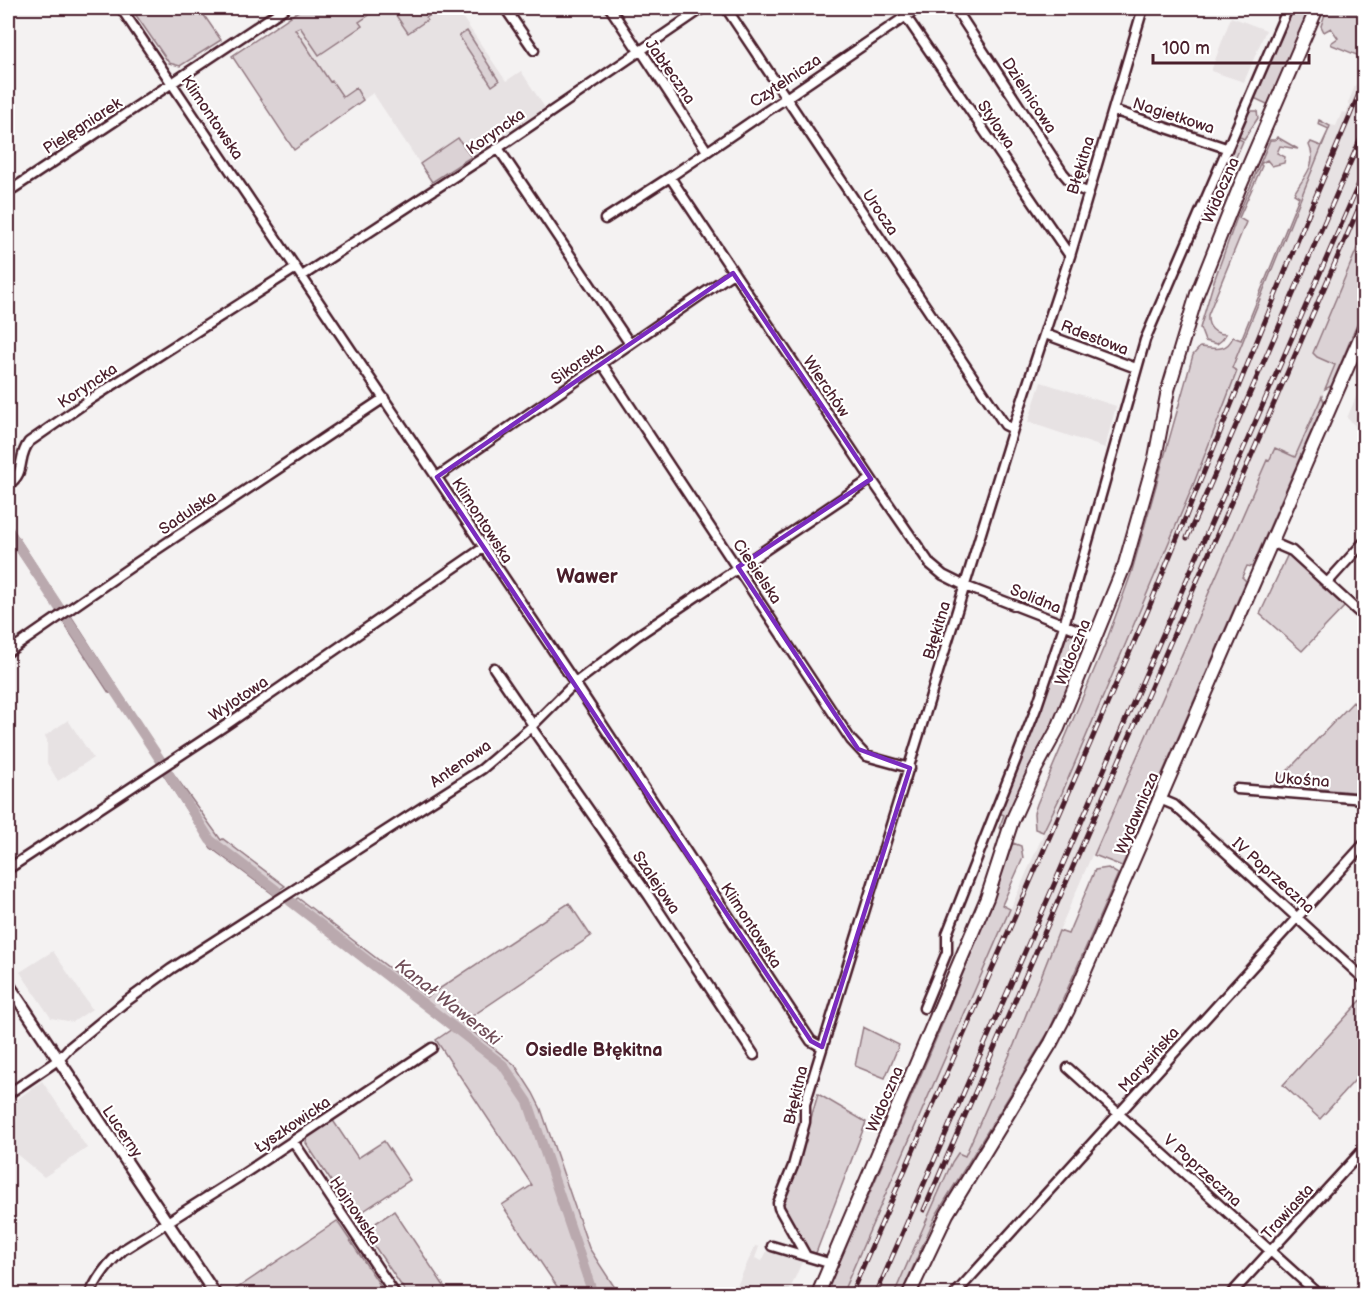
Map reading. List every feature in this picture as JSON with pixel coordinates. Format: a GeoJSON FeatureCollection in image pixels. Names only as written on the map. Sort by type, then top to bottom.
{"type":"FeatureCollection","features":[{"type":"Feature","properties":{"kind":"main road","name":"Widoczna"},"geometry":{"type":"LineString","coordinates":[[818,1294],[987,898],[1012,821],[1035,770],[1055,734],[1125,564],[1155,458],[1168,390],[1197,294],[1230,209],[1317,8]]}},
{"type":"Feature","properties":{"kind":"main road","name":"Wydawnicza"},"geometry":{"type":"LineString","coordinates":[[909,1294],[947,1214],[1064,1019],[1365,329]]}},
{"type":"Feature","properties":{"kind":"street","name":"Klimontowska"},"geometry":{"type":"LineString","coordinates":[[121,8],[575,683],[811,1041],[822,1047]]}},
{"type":"Feature","properties":{"kind":"street","name":"Pielęgniarek"},"geometry":{"type":"LineString","coordinates":[[8,192],[285,8]]}},
{"type":"Feature","properties":{"kind":"street"},"geometry":{"type":"LineString","coordinates":[[506,8],[534,50]]}},
{"type":"Feature","properties":{"kind":"street","name":"Jabłeczna"},"geometry":{"type":"LineString","coordinates":[[610,8],[639,51],[645,55],[707,151]]}},
{"type":"Feature","properties":{"kind":"street","name":"Koryncka"},"geometry":{"type":"LineString","coordinates":[[302,276],[498,148],[704,8]]}},
{"type":"Feature","properties":{"kind":"street","name":"Urocza"},"geometry":{"type":"LineString","coordinates":[[726,8],[1005,425],[1013,429]]}},
{"type":"Feature","properties":{"kind":"street","name":"Stylowa"},"geometry":{"type":"LineString","coordinates":[[900,8],[1070,256]]}},
{"type":"Feature","properties":{"kind":"street","name":"Czytelnicza"},"geometry":{"type":"LineString","coordinates":[[605,219],[918,8]]}},
{"type":"Feature","properties":{"kind":"street","name":"Dzielnicowa"},"geometry":{"type":"LineString","coordinates":[[955,8],[1063,173],[1075,187],[1087,192]]}},
{"type":"Feature","properties":{"kind":"street","name":"Błękitna"},"geometry":{"type":"LineString","coordinates":[[806,1256],[778,1203],[793,1166],[805,1122],[805,1104],[822,1047],[1013,429],[1070,256],[1143,8]]}},
{"type":"Feature","properties":{"kind":"street","name":"Widoczna"},"geometry":{"type":"LineString","coordinates":[[924,1008],[947,952],[946,934],[1037,706],[1064,625],[1145,340],[1288,8]]}},
{"type":"Feature","properties":{"kind":"street","name":"Nagietkowa"},"geometry":{"type":"LineString","coordinates":[[1113,110],[1226,148]]}},
{"type":"Feature","properties":{"kind":"street"},"geometry":{"type":"LineString","coordinates":[[498,148],[630,344]]}},
{"type":"Feature","properties":{"kind":"street","name":"Wierchów"},"geometry":{"type":"LineString","coordinates":[[670,177],[930,564],[943,575],[965,586]]}},
{"type":"Feature","properties":{"kind":"street","name":"Koryncka"},"geometry":{"type":"LineString","coordinates":[[8,485],[16,479],[20,471],[23,449],[29,442],[88,401],[296,268]]}},
{"type":"Feature","properties":{"kind":"street","name":"Sikorska"},"geometry":{"type":"LineString","coordinates":[[437,477],[734,273]]}},
{"type":"Feature","properties":{"kind":"street","name":"Rdestowa"},"geometry":{"type":"LineString","coordinates":[[1045,334],[1136,368]]}},
{"type":"Feature","properties":{"kind":"street","name":"Ciesielska"},"geometry":{"type":"LineString","coordinates":[[602,364],[858,749],[866,756],[910,768]]}},
{"type":"Feature","properties":{"kind":"street","name":"Sadulska"},"geometry":{"type":"LineString","coordinates":[[8,652],[154,551],[384,398]]}},
{"type":"Feature","properties":{"kind":"street","name":"Antenowa"},"geometry":{"type":"LineString","coordinates":[[8,1094],[58,1060],[106,1018],[171,969],[473,775],[532,726],[575,683],[637,636],[871,478]]}},
{"type":"Feature","properties":{"kind":"street"},"geometry":{"type":"LineString","coordinates":[[1271,542],[1292,551],[1365,617]]}},
{"type":"Feature","properties":{"kind":"street"},"geometry":{"type":"LineString","coordinates":[[1327,583],[1365,542]]}},
{"type":"Feature","properties":{"kind":"street","name":"Wylotowa"},"geometry":{"type":"LineString","coordinates":[[8,869],[225,726],[483,548]]}},
{"type":"Feature","properties":{"kind":"street","name":"Solidna"},"geometry":{"type":"LineString","coordinates":[[965,586],[1096,637]]}},
{"type":"Feature","properties":{"kind":"street","name":"Szalejowa"},"geometry":{"type":"LineString","coordinates":[[494,668],[754,1055]]}},
{"type":"Feature","properties":{"kind":"street","name":"Ukośna"},"geometry":{"type":"LineString","coordinates":[[1237,789],[1365,799]]}},
{"type":"Feature","properties":{"kind":"street","name":"IV Poprzeczna"},"geometry":{"type":"LineString","coordinates":[[1160,799],[1174,805],[1365,979]]}},
{"type":"Feature","properties":{"kind":"street","name":"Marysińska"},"geometry":{"type":"LineString","coordinates":[[955,1294],[1365,844]]}},
{"type":"Feature","properties":{"kind":"street","name":"Lucerny"},"geometry":{"type":"LineString","coordinates":[[8,984],[215,1294]]}},
{"type":"Feature","properties":{"kind":"street","name":"Łyszkowicka"},"geometry":{"type":"LineString","coordinates":[[90,1294],[107,1265],[123,1250],[293,1142],[432,1048]]}},
{"type":"Feature","properties":{"kind":"street","name":"V Poprzeczna"},"geometry":{"type":"LineString","coordinates":[[1068,1068],[1318,1294]]}},
{"type":"Feature","properties":{"kind":"street","name":"Hajnowska"},"geometry":{"type":"LineString","coordinates":[[293,1142],[395,1294]]}},
{"type":"Feature","properties":{"kind":"street","name":"Trawiasta"},"geometry":{"type":"LineString","coordinates":[[1231,1294],[1365,1149]]}},
{"type":"Feature","properties":{"kind":"street"},"geometry":{"type":"LineString","coordinates":[[772,1245],[832,1264]]}},
{"type":"Feature","properties":{"kind":"highlighted area"},"geometry":{"type":"Polygon","coordinates":[[[733,273],[871,479],[738,567],[858,749],[910,768],[822,1047],[811,1041],[437,477],[733,273]]]}},
{"type":"Feature","properties":{"kind":"shaded area"},"geometry":{"type":"Polygon","coordinates":[[[131,8],[199,8],[221,40],[180,66],[169,63],[131,8]]]}},
{"type":"Feature","properties":{"kind":"shaded area"},"geometry":{"type":"Polygon","coordinates":[[[303,8],[456,8],[506,81],[521,71],[545,108],[432,182],[373,93],[294,150],[232,56],[303,8]]]}},
{"type":"Feature","properties":{"kind":"shaded area"},"geometry":{"type":"Polygon","coordinates":[[[303,8],[375,8],[377,10],[359,22],[362,26],[319,55],[300,27],[295,29],[330,82],[332,81],[343,97],[356,88],[363,100],[294,150],[232,56],[303,8]]]}},
{"type":"Feature","properties":{"kind":"shaded area"},"geometry":{"type":"Polygon","coordinates":[[[391,8],[441,8],[408,33],[391,8]]]}},
{"type":"Feature","properties":{"kind":"shaded area"},"geometry":{"type":"Polygon","coordinates":[[[1294,8],[1307,14],[1269,105],[1254,98],[1294,8]]]}},
{"type":"Feature","properties":{"kind":"shaded area"},"geometry":{"type":"Polygon","coordinates":[[[1327,8],[1364,8],[1364,58],[1332,45],[1331,43],[1338,38],[1331,28],[1324,32],[1321,26],[1327,8]]]}},
{"type":"Feature","properties":{"kind":"shaded area"},"geometry":{"type":"Polygon","coordinates":[[[1231,17],[1266,30],[1244,82],[1211,71],[1231,17]]]}},
{"type":"Feature","properties":{"kind":"shaded area"},"geometry":{"type":"Polygon","coordinates":[[[467,31],[499,81],[492,86],[459,36],[467,31]]]}},
{"type":"Feature","properties":{"kind":"shaded area"},"geometry":{"type":"Polygon","coordinates":[[[1364,64],[1364,234],[1335,364],[1325,389],[1295,457],[1267,461],[1094,855],[1092,855],[1014,1045],[965,1156],[958,1153],[952,1162],[894,1294],[842,1294],[1131,634],[1192,488],[1236,372],[1231,369],[1330,125],[1336,126],[1342,112],[1346,113],[1364,64]]]}},
{"type":"Feature","properties":{"kind":"shaded area"},"geometry":{"type":"Polygon","coordinates":[[[1257,111],[1258,118],[1244,139],[1238,136],[1248,112],[1257,111]]]}},
{"type":"Feature","properties":{"kind":"shaded area"},"geometry":{"type":"Polygon","coordinates":[[[1319,120],[1330,126],[1329,129],[1318,124],[1319,120]]]}},
{"type":"Feature","properties":{"kind":"shaded area"},"geometry":{"type":"Polygon","coordinates":[[[1327,132],[1232,368],[1237,371],[1192,488],[1062,793],[1043,832],[1035,829],[1034,813],[1037,804],[1106,642],[1131,574],[1193,355],[1200,347],[1223,347],[1233,337],[1241,340],[1299,197],[1294,194],[1311,165],[1312,152],[1309,145],[1311,142],[1321,146],[1327,132]]]}},
{"type":"Feature","properties":{"kind":"shaded area"},"geometry":{"type":"Polygon","coordinates":[[[1277,137],[1298,149],[1280,146],[1277,153],[1285,157],[1284,163],[1272,166],[1267,160],[1260,164],[1262,166],[1239,218],[1246,222],[1208,315],[1212,329],[1226,334],[1217,344],[1205,341],[1200,328],[1214,281],[1236,220],[1270,140],[1275,140],[1277,137]]]}},
{"type":"Feature","properties":{"kind":"shaded area"},"geometry":{"type":"Polygon","coordinates":[[[458,138],[471,157],[432,182],[420,164],[458,138]]]}},
{"type":"Feature","properties":{"kind":"shaded area"},"geometry":{"type":"Polygon","coordinates":[[[1237,138],[1243,141],[1222,189],[1216,187],[1237,138]]]}},
{"type":"Feature","properties":{"kind":"shaded area"},"geometry":{"type":"Polygon","coordinates":[[[1364,232],[1364,308],[1331,386],[1325,389],[1335,365],[1313,353],[1364,232]]]}},
{"type":"Feature","properties":{"kind":"shaded area"},"geometry":{"type":"Polygon","coordinates":[[[1364,378],[1364,434],[1347,418],[1364,378]]]}},
{"type":"Feature","properties":{"kind":"shaded area"},"geometry":{"type":"Polygon","coordinates":[[[1041,382],[1116,406],[1105,448],[1028,422],[1041,382]]]}},
{"type":"Feature","properties":{"kind":"shaded area"},"geometry":{"type":"Polygon","coordinates":[[[1322,396],[1324,402],[1252,567],[1247,566],[1242,577],[1246,581],[1122,866],[1094,855],[1267,460],[1269,461],[1275,448],[1295,457],[1322,396]]]}},
{"type":"Feature","properties":{"kind":"shaded area"},"geometry":{"type":"Polygon","coordinates":[[[8,522],[62,605],[56,609],[8,538],[8,522]]]}},
{"type":"Feature","properties":{"kind":"shaded area"},"geometry":{"type":"Polygon","coordinates":[[[1288,554],[1320,582],[1319,585],[1329,590],[1346,605],[1302,651],[1260,614],[1288,554]]]}},
{"type":"Feature","properties":{"kind":"shaded area"},"geometry":{"type":"Polygon","coordinates":[[[71,616],[164,760],[159,763],[111,692],[109,693],[63,622],[71,616]]]}},
{"type":"Feature","properties":{"kind":"shaded area"},"geometry":{"type":"Polygon","coordinates":[[[1071,635],[1082,638],[1085,651],[1059,713],[1001,829],[999,828],[1004,815],[999,813],[1037,720],[1065,639],[1071,635]]]}},
{"type":"Feature","properties":{"kind":"shaded area"},"geometry":{"type":"Polygon","coordinates":[[[1353,702],[1364,713],[1364,793],[1274,785],[1353,702]]]}},
{"type":"Feature","properties":{"kind":"shaded area"},"geometry":{"type":"Polygon","coordinates":[[[68,720],[93,758],[58,781],[47,763],[45,736],[68,720]]]}},
{"type":"Feature","properties":{"kind":"shaded area"},"geometry":{"type":"Polygon","coordinates":[[[170,769],[221,840],[223,839],[285,886],[273,894],[211,848],[163,774],[170,769]]]}},
{"type":"Feature","properties":{"kind":"shaded area"},"geometry":{"type":"Polygon","coordinates":[[[1013,843],[1021,846],[1023,858],[1002,905],[1010,909],[842,1294],[826,1294],[947,1014],[1013,843]]]}},
{"type":"Feature","properties":{"kind":"shaded area"},"geometry":{"type":"Polygon","coordinates":[[[1108,868],[1118,874],[1049,1031],[936,1215],[901,1294],[894,1294],[952,1162],[958,1153],[965,1156],[1014,1045],[1059,931],[1068,934],[1095,870],[1108,868]]]}},
{"type":"Feature","properties":{"kind":"shaded area"},"geometry":{"type":"Polygon","coordinates":[[[298,898],[427,997],[569,903],[591,936],[462,1023],[515,1065],[533,1093],[541,1109],[589,1248],[619,1294],[562,1294],[502,1205],[532,1185],[436,1040],[452,1029],[289,904],[298,898]]]}},
{"type":"Feature","properties":{"kind":"shaded area"},"geometry":{"type":"Polygon","coordinates":[[[53,951],[92,1009],[73,1022],[51,1018],[20,972],[53,951]]]}},
{"type":"Feature","properties":{"kind":"shaded area"},"geometry":{"type":"Polygon","coordinates":[[[1364,997],[1364,1070],[1320,1119],[1283,1085],[1364,997]]]}},
{"type":"Feature","properties":{"kind":"shaded area"},"geometry":{"type":"Polygon","coordinates":[[[863,1027],[899,1045],[885,1078],[855,1066],[863,1027]]]}},
{"type":"Feature","properties":{"kind":"shaded area"},"geometry":{"type":"Polygon","coordinates":[[[42,1081],[87,1148],[44,1177],[8,1147],[8,1106],[42,1081]]]}},
{"type":"Feature","properties":{"kind":"shaded area"},"geometry":{"type":"Polygon","coordinates":[[[818,1094],[866,1122],[816,1253],[810,1252],[787,1214],[783,1200],[797,1167],[818,1094]]]}},
{"type":"Feature","properties":{"kind":"shaded area"},"geometry":{"type":"Polygon","coordinates":[[[332,1119],[358,1158],[384,1141],[410,1180],[359,1214],[352,1213],[306,1143],[307,1136],[332,1119]]]}},
{"type":"Feature","properties":{"kind":"shaded area"},"geometry":{"type":"Polygon","coordinates":[[[394,1211],[446,1289],[437,1294],[407,1294],[367,1235],[368,1228],[394,1211]]]}},
{"type":"Feature","properties":{"kind":"shaded area"},"geometry":{"type":"Polygon","coordinates":[[[337,1221],[386,1294],[236,1294],[233,1291],[337,1221]]]}},
{"type":"Feature","properties":{"kind":"shaded area"},"geometry":{"type":"Polygon","coordinates":[[[755,1246],[759,1247],[755,1258],[762,1261],[767,1251],[802,1262],[788,1294],[728,1294],[736,1288],[755,1246]]]}},
{"type":"Feature","properties":{"kind":"waterway","name":"Kanał Wawerski"},"geometry":{"type":"LineString","coordinates":[[8,530],[60,609]]}},
{"type":"Feature","properties":{"kind":"waterway","name":"Kanał Wawerski"},"geometry":{"type":"LineString","coordinates":[[67,619],[161,761]]}},
{"type":"Feature","properties":{"kind":"waterway","name":"Kanał Wawerski"},"geometry":{"type":"LineString","coordinates":[[168,773],[210,840],[276,890]]}},
{"type":"Feature","properties":{"kind":"waterway","name":"Kanał Wawerski"},"geometry":{"type":"LineString","coordinates":[[290,901],[503,1065],[528,1102],[593,1294]]}},
{"type":"Feature","properties":{"kind":"railway"},"geometry":{"type":"LineString","coordinates":[[851,1294],[1148,610],[1364,82]]}},
{"type":"Feature","properties":{"kind":"railway"},"geometry":{"type":"LineString","coordinates":[[1187,538],[1364,131]]}},
{"type":"Feature","properties":{"kind":"railway"},"geometry":{"type":"LineString","coordinates":[[876,1294],[1364,172]]}},
{"type":"Feature","properties":{"kind":"railway"},"geometry":{"type":"LineString","coordinates":[[924,1210],[1364,196]]}},
{"type":"Feature","properties":{"kind":"district","name":"Wawer"},"geometry":{"type":"Point","coordinates":[587,576]}},
{"type":"Feature","properties":{"kind":"district","name":"Osiedle Błękitna"},"geometry":{"type":"Point","coordinates":[594,1050]}}]}
